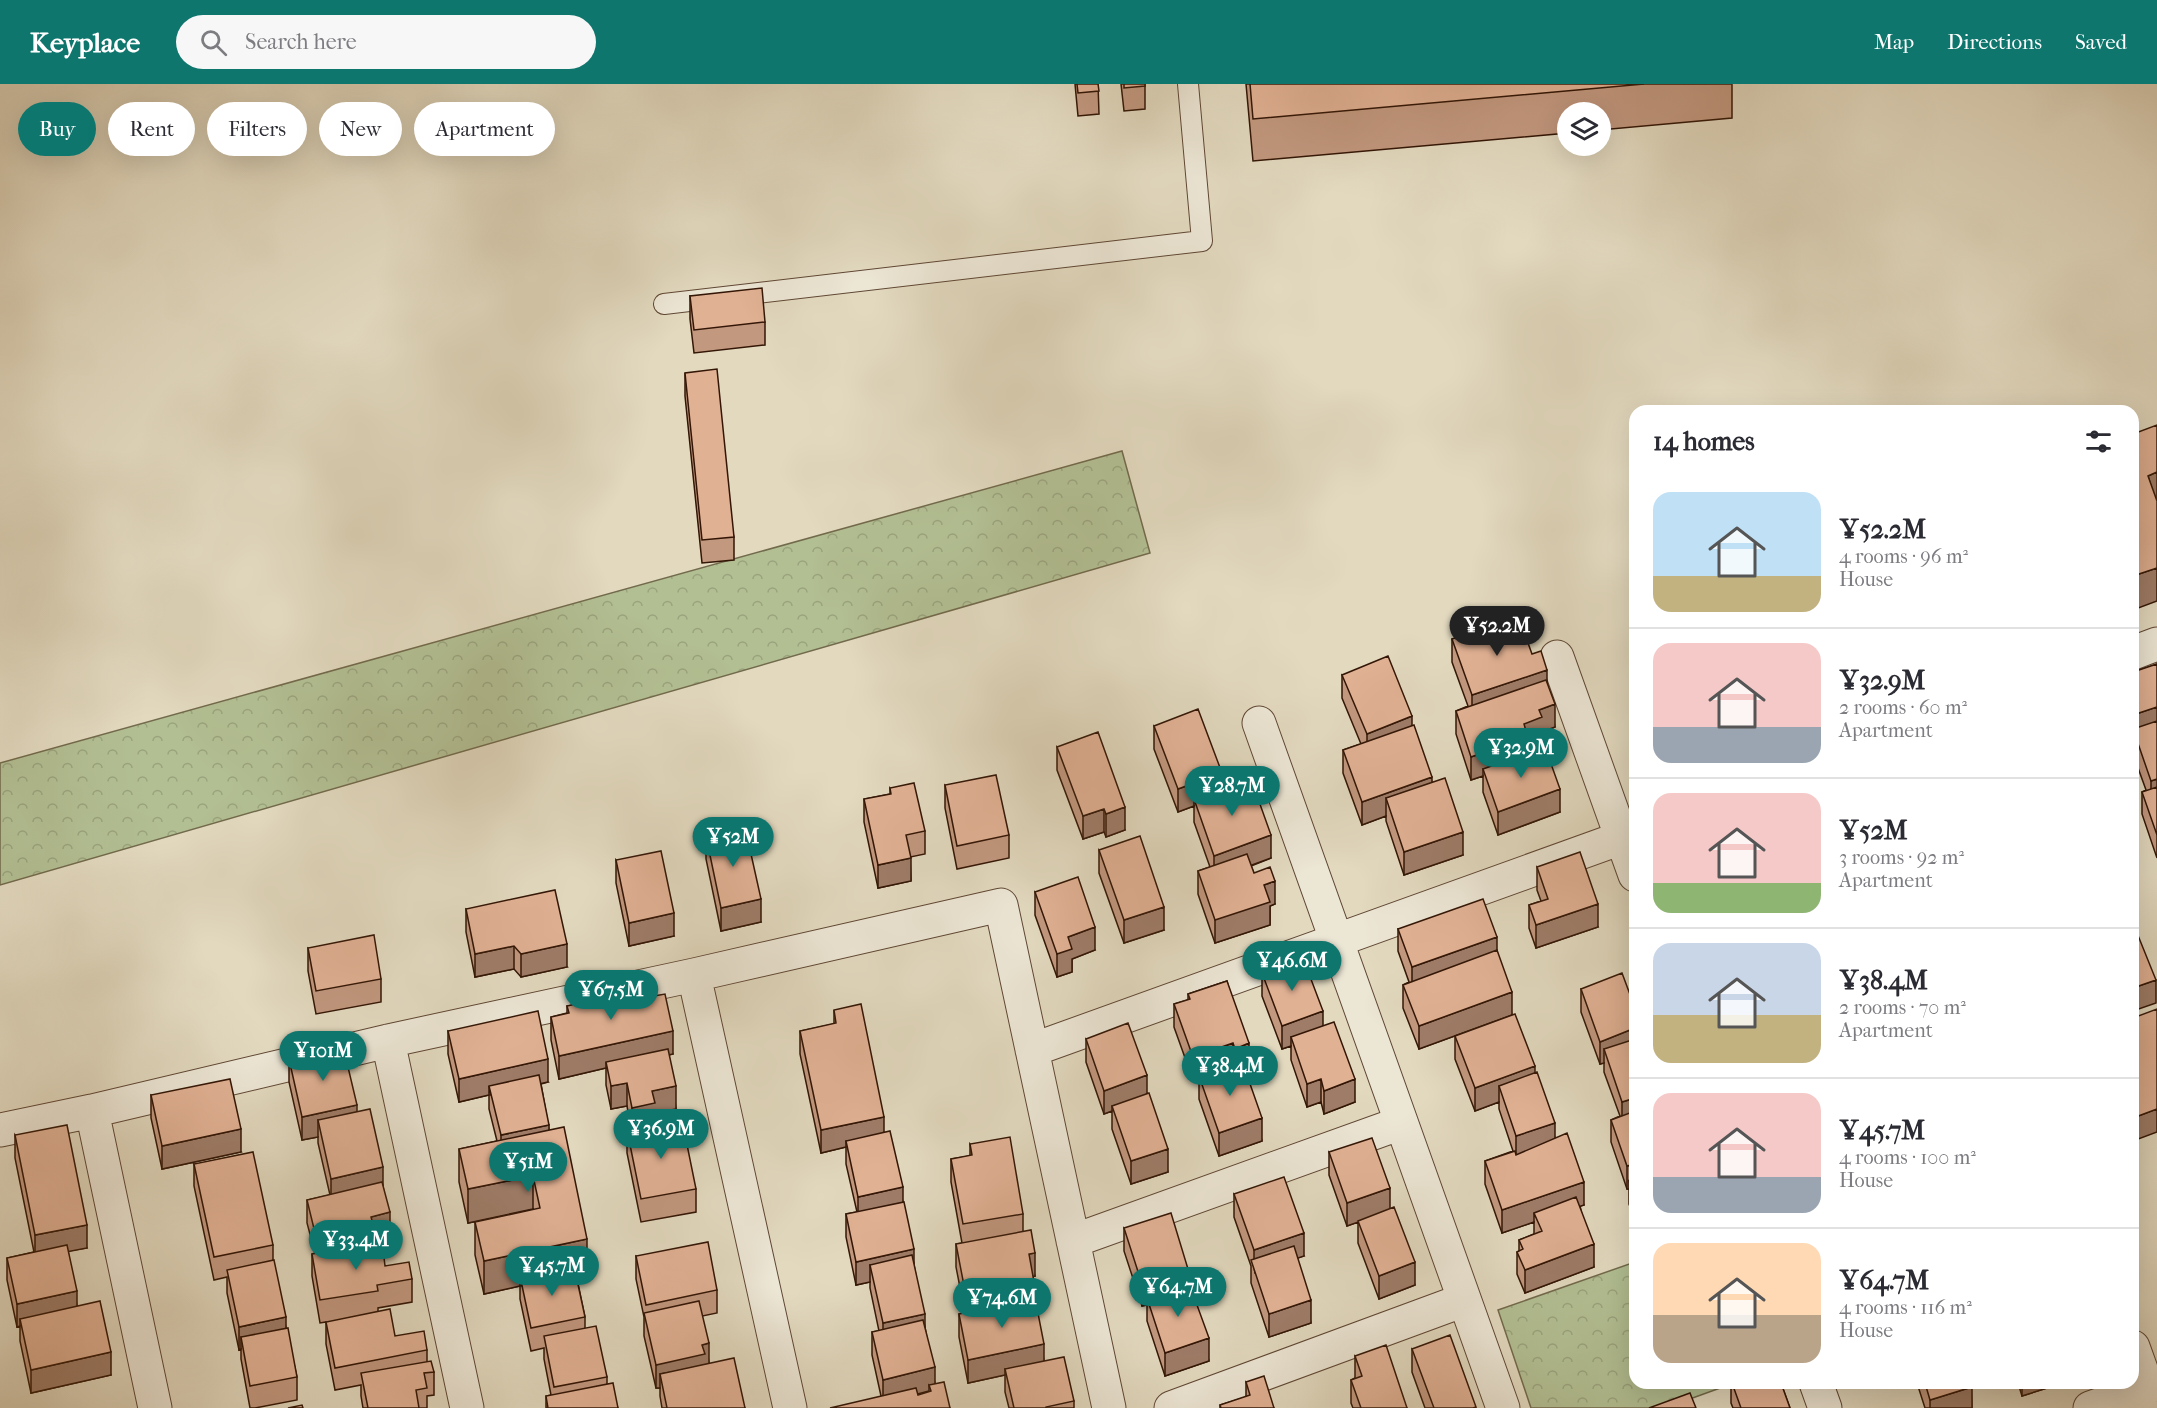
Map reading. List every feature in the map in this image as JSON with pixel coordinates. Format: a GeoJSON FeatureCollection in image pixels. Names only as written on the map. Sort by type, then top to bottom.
{"type":"FeatureCollection","features":[{"type":"Feature","properties":{"kind":"street"},"geometry":{"type":"LineString","coordinates":[[2139,651],[2157,644]]}},
{"type":"Feature","properties":{"kind":"street"},"geometry":{"type":"LineString","coordinates":[[1032,1050],[1628,835],[1557,657]]}},
{"type":"Feature","properties":{"kind":"street"},"geometry":{"type":"LineString","coordinates":[[1259,723],[1503,1408]]}},
{"type":"Feature","properties":{"kind":"street"},"geometry":{"type":"LineString","coordinates":[[0,1130],[92,1112],[388,1041],[694,975],[1001,905],[1109,1408]]}},
{"type":"Feature","properties":{"kind":"street"},"geometry":{"type":"LineString","coordinates":[[694,975],[790,1408]]}},
{"type":"Feature","properties":{"kind":"street"},"geometry":{"type":"LineString","coordinates":[[388,1041],[467,1408]]}},
{"type":"Feature","properties":{"kind":"street"},"geometry":{"type":"LineString","coordinates":[[92,1112],[155,1408]]}},
{"type":"Feature","properties":{"kind":"street"},"geometry":{"type":"LineString","coordinates":[[1073,1241],[1401,1123]]}},
{"type":"Feature","properties":{"kind":"street"},"geometry":{"type":"LineString","coordinates":[[1171,1408],[1464,1300]]}},
{"type":"Feature","properties":{"kind":"street"},"geometry":{"type":"LineString","coordinates":[[2090,1408],[2153,1393],[2139,1361]]}},
{"type":"Feature","properties":{"kind":"street"},"geometry":{"type":"LineString","coordinates":[[1818,1389],[1825,1408]]}},
{"type":"Feature","properties":{"kind":"lane"},"geometry":{"type":"LineString","coordinates":[[664,304],[1202,241],[1188,84]]}},
{"type":"Feature","properties":{"kind":"green space"},"geometry":{"type":"Polygon","coordinates":[[[1122,451],[1150,553],[0,885],[0,763],[1122,451]]]}},
{"type":"Feature","properties":{"kind":"green space"},"geometry":{"type":"Polygon","coordinates":[[[1629,1264],[1629,1389],[1717,1389],[1665,1408],[1531,1408],[1498,1310],[1629,1264]]]}},
{"type":"Feature","properties":{"kind":"building"},"geometry":{"type":"Polygon","coordinates":[[[1077,84],[1098,84],[1099,91],[1078,93],[1077,84]]]}},
{"type":"Feature","properties":{"kind":"building"},"geometry":{"type":"Polygon","coordinates":[[[1124,84],[1145,84],[1145,86],[1124,88],[1124,84]]]}},
{"type":"Feature","properties":{"kind":"building"},"geometry":{"type":"Polygon","coordinates":[[[1250,84],[1644,84],[1253,119],[1250,84]]]}},
{"type":"Feature","properties":{"kind":"building"},"geometry":{"type":"Polygon","coordinates":[[[762,288],[765,322],[694,330],[690,296],[762,288]]]}},
{"type":"Feature","properties":{"kind":"building"},"geometry":{"type":"Polygon","coordinates":[[[717,369],[734,537],[702,540],[685,373],[717,369]]]}},
{"type":"Feature","properties":{"kind":"building"},"geometry":{"type":"Polygon","coordinates":[[[2157,425],[2157,472],[2148,476],[2157,501],[2157,568],[2139,574],[2139,432],[2157,425]]]}},
{"type":"Feature","properties":{"kind":"building"},"geometry":{"type":"Polygon","coordinates":[[[1520,621],[1532,654],[1541,651],[1547,670],[1472,695],[1452,639],[1491,626],[1492,630],[1520,621]]]}},
{"type":"Feature","properties":{"kind":"building"},"geometry":{"type":"Polygon","coordinates":[[[1388,656],[1412,716],[1367,734],[1342,675],[1388,656]]]}},
{"type":"Feature","properties":{"kind":"building"},"geometry":{"type":"Polygon","coordinates":[[[2157,664],[2157,707],[2139,713],[2139,670],[2157,664]]]}},
{"type":"Feature","properties":{"kind":"building"},"geometry":{"type":"Polygon","coordinates":[[[1546,680],[1555,704],[1539,710],[1542,717],[1524,724],[1529,742],[1495,753],[1493,749],[1471,757],[1456,711],[1546,680]]]}},
{"type":"Feature","properties":{"kind":"building"},"geometry":{"type":"Polygon","coordinates":[[[1198,709],[1222,773],[1178,789],[1154,726],[1198,709]]]}},
{"type":"Feature","properties":{"kind":"building"},"geometry":{"type":"Polygon","coordinates":[[[2157,721],[2157,779],[2151,781],[2139,746],[2139,727],[2157,721]]]}},
{"type":"Feature","properties":{"kind":"building"},"geometry":{"type":"Polygon","coordinates":[[[1414,725],[1432,777],[1362,802],[1343,750],[1414,725]]]}},
{"type":"Feature","properties":{"kind":"building"},"geometry":{"type":"Polygon","coordinates":[[[1098,732],[1125,807],[1106,814],[1104,809],[1083,816],[1057,747],[1098,732]]]}},
{"type":"Feature","properties":{"kind":"building"},"geometry":{"type":"Polygon","coordinates":[[[1545,747],[1560,789],[1498,812],[1483,769],[1545,747]]]}},
{"type":"Feature","properties":{"kind":"building"},"geometry":{"type":"Polygon","coordinates":[[[996,775],[1009,835],[957,846],[945,785],[996,775]]]}},
{"type":"Feature","properties":{"kind":"building"},"geometry":{"type":"Polygon","coordinates":[[[1445,778],[1463,832],[1404,852],[1386,798],[1445,778]]]}},
{"type":"Feature","properties":{"kind":"building"},"geometry":{"type":"Polygon","coordinates":[[[1251,779],[1271,835],[1214,856],[1194,799],[1251,779]]]}},
{"type":"Feature","properties":{"kind":"building"},"geometry":{"type":"Polygon","coordinates":[[[914,783],[925,831],[906,835],[911,858],[878,865],[864,799],[891,794],[890,788],[914,783]]]}},
{"type":"Feature","properties":{"kind":"building"},"geometry":{"type":"Polygon","coordinates":[[[2157,787],[2157,835],[2142,792],[2157,787]]]}},
{"type":"Feature","properties":{"kind":"building"},"geometry":{"type":"Polygon","coordinates":[[[745,827],[761,899],[721,908],[706,836],[745,827]]]}},
{"type":"Feature","properties":{"kind":"building"},"geometry":{"type":"Polygon","coordinates":[[[1140,836],[1164,907],[1124,920],[1099,850],[1140,836]]]}},
{"type":"Feature","properties":{"kind":"building"},"geometry":{"type":"Polygon","coordinates":[[[661,851],[674,913],[629,923],[616,860],[661,851]]]}},
{"type":"Feature","properties":{"kind":"building"},"geometry":{"type":"Polygon","coordinates":[[[1580,852],[1598,904],[1536,925],[1529,905],[1548,899],[1537,867],[1580,852]]]}},
{"type":"Feature","properties":{"kind":"building"},"geometry":{"type":"Polygon","coordinates":[[[1247,854],[1254,873],[1270,867],[1275,881],[1264,885],[1270,902],[1215,920],[1198,871],[1247,854]]]}},
{"type":"Feature","properties":{"kind":"building"},"geometry":{"type":"Polygon","coordinates":[[[1078,877],[1095,927],[1068,937],[1072,949],[1057,954],[1035,892],[1078,877]]]}},
{"type":"Feature","properties":{"kind":"building"},"geometry":{"type":"Polygon","coordinates":[[[555,890],[567,944],[521,954],[514,946],[475,954],[466,909],[555,890]]]}},
{"type":"Feature","properties":{"kind":"building"},"geometry":{"type":"Polygon","coordinates":[[[1483,899],[1497,937],[1412,967],[1398,929],[1483,899]]]}},
{"type":"Feature","properties":{"kind":"building"},"geometry":{"type":"Polygon","coordinates":[[[374,935],[381,979],[316,991],[308,948],[374,935]]]}},
{"type":"Feature","properties":{"kind":"building"},"geometry":{"type":"Polygon","coordinates":[[[2139,938],[2156,980],[2139,986],[2139,938]]]}},
{"type":"Feature","properties":{"kind":"building"},"geometry":{"type":"Polygon","coordinates":[[[1497,950],[1512,992],[1419,1026],[1403,985],[1497,950]]]}},
{"type":"Feature","properties":{"kind":"building"},"geometry":{"type":"Polygon","coordinates":[[[1303,958],[1323,1011],[1282,1026],[1262,973],[1303,958]]]}},
{"type":"Feature","properties":{"kind":"building"},"geometry":{"type":"Polygon","coordinates":[[[1622,973],[1629,992],[1629,1030],[1600,1042],[1581,989],[1622,973]]]}},
{"type":"Feature","properties":{"kind":"building"},"geometry":{"type":"Polygon","coordinates":[[[1227,981],[1249,1043],[1235,1049],[1233,1043],[1193,1057],[1174,1004],[1190,999],[1188,994],[1227,981]]]}},
{"type":"Feature","properties":{"kind":"building"},"geometry":{"type":"Polygon","coordinates":[[[647,988],[648,997],[665,994],[673,1031],[559,1056],[551,1017],[569,1013],[567,1006],[647,988]]]}},
{"type":"Feature","properties":{"kind":"building"},"geometry":{"type":"Polygon","coordinates":[[[861,1004],[884,1117],[821,1130],[800,1031],[836,1023],[834,1010],[861,1004]]]}},
{"type":"Feature","properties":{"kind":"building"},"geometry":{"type":"Polygon","coordinates":[[[2157,1009],[2157,1109],[2139,1116],[2139,1016],[2157,1009]]]}},
{"type":"Feature","properties":{"kind":"building"},"geometry":{"type":"Polygon","coordinates":[[[538,1011],[548,1059],[459,1079],[448,1031],[538,1011]]]}},
{"type":"Feature","properties":{"kind":"building"},"geometry":{"type":"Polygon","coordinates":[[[1515,1014],[1535,1066],[1475,1088],[1455,1036],[1515,1014]]]}},
{"type":"Feature","properties":{"kind":"building"},"geometry":{"type":"Polygon","coordinates":[[[1334,1022],[1355,1079],[1324,1091],[1321,1079],[1307,1084],[1291,1037],[1334,1022]]]}},
{"type":"Feature","properties":{"kind":"building"},"geometry":{"type":"Polygon","coordinates":[[[1128,1023],[1147,1075],[1104,1091],[1086,1039],[1128,1023]]]}},
{"type":"Feature","properties":{"kind":"building"},"geometry":{"type":"Polygon","coordinates":[[[1629,1041],[1629,1100],[1622,1102],[1604,1049],[1629,1041]]]}},
{"type":"Feature","properties":{"kind":"building"},"geometry":{"type":"Polygon","coordinates":[[[343,1046],[357,1105],[302,1117],[289,1059],[343,1046]]]}},
{"type":"Feature","properties":{"kind":"building"},"geometry":{"type":"Polygon","coordinates":[[[668,1049],[676,1086],[652,1091],[655,1103],[632,1108],[627,1083],[611,1086],[606,1062],[668,1049]]]}},
{"type":"Feature","properties":{"kind":"building"},"geometry":{"type":"Polygon","coordinates":[[[1242,1061],[1262,1118],[1219,1133],[1199,1076],[1242,1061]]]}},
{"type":"Feature","properties":{"kind":"building"},"geometry":{"type":"Polygon","coordinates":[[[1537,1072],[1555,1123],[1516,1136],[1499,1086],[1537,1072]]]}},
{"type":"Feature","properties":{"kind":"building"},"geometry":{"type":"Polygon","coordinates":[[[539,1075],[549,1125],[501,1135],[489,1086],[539,1075]]]}},
{"type":"Feature","properties":{"kind":"building"},"geometry":{"type":"Polygon","coordinates":[[[230,1079],[241,1129],[162,1146],[151,1095],[230,1079]]]}},
{"type":"Feature","properties":{"kind":"building"},"geometry":{"type":"Polygon","coordinates":[[[1149,1093],[1168,1149],[1131,1161],[1112,1106],[1149,1093]]]}},
{"type":"Feature","properties":{"kind":"building"},"geometry":{"type":"Polygon","coordinates":[[[370,1109],[383,1167],[331,1179],[318,1120],[370,1109]]]}},
{"type":"Feature","properties":{"kind":"building"},"geometry":{"type":"Polygon","coordinates":[[[1629,1113],[1629,1166],[1627,1166],[1611,1120],[1629,1113]]]}},
{"type":"Feature","properties":{"kind":"building"},"geometry":{"type":"Polygon","coordinates":[[[682,1120],[696,1189],[641,1199],[627,1130],[682,1120]]]}},
{"type":"Feature","properties":{"kind":"building"},"geometry":{"type":"Polygon","coordinates":[[[67,1125],[87,1225],[35,1235],[15,1135],[67,1125]]]}},
{"type":"Feature","properties":{"kind":"building"},"geometry":{"type":"Polygon","coordinates":[[[564,1127],[587,1239],[484,1261],[475,1222],[540,1208],[533,1176],[468,1189],[459,1149],[564,1127]]]}},
{"type":"Feature","properties":{"kind":"building"},"geometry":{"type":"Polygon","coordinates":[[[890,1131],[903,1187],[858,1197],[846,1141],[890,1131]]]}},
{"type":"Feature","properties":{"kind":"building"},"geometry":{"type":"Polygon","coordinates":[[[1567,1133],[1584,1182],[1502,1210],[1485,1161],[1515,1151],[1516,1155],[1567,1133]]]}},
{"type":"Feature","properties":{"kind":"building"},"geometry":{"type":"Polygon","coordinates":[[[1010,1137],[1023,1214],[963,1224],[951,1159],[972,1155],[970,1144],[1010,1137]]]}},
{"type":"Feature","properties":{"kind":"building"},"geometry":{"type":"Polygon","coordinates":[[[1372,1138],[1390,1188],[1347,1203],[1329,1152],[1372,1138]]]}},
{"type":"Feature","properties":{"kind":"building"},"geometry":{"type":"Polygon","coordinates":[[[253,1152],[273,1245],[214,1257],[194,1164],[253,1152]]]}},
{"type":"Feature","properties":{"kind":"building"},"geometry":{"type":"Polygon","coordinates":[[[1284,1177],[1304,1233],[1254,1250],[1234,1194],[1284,1177]]]}},
{"type":"Feature","properties":{"kind":"building"},"geometry":{"type":"Polygon","coordinates":[[[382,1182],[390,1212],[371,1217],[375,1231],[318,1245],[307,1200],[382,1182]]]}},
{"type":"Feature","properties":{"kind":"building"},"geometry":{"type":"Polygon","coordinates":[[[1576,1197],[1594,1244],[1525,1270],[1517,1252],[1523,1249],[1519,1240],[1542,1231],[1534,1213],[1576,1197]]]}},
{"type":"Feature","properties":{"kind":"building"},"geometry":{"type":"Polygon","coordinates":[[[904,1202],[914,1249],[856,1262],[846,1214],[904,1202]]]}},
{"type":"Feature","properties":{"kind":"building"},"geometry":{"type":"Polygon","coordinates":[[[1394,1207],[1415,1262],[1379,1276],[1358,1221],[1394,1207]]]}},
{"type":"Feature","properties":{"kind":"building"},"geometry":{"type":"Polygon","coordinates":[[[1171,1213],[1188,1269],[1142,1284],[1124,1228],[1171,1213]]]}},
{"type":"Feature","properties":{"kind":"building"},"geometry":{"type":"Polygon","coordinates":[[[1031,1230],[1035,1253],[1029,1254],[1034,1282],[966,1296],[956,1244],[1031,1230]]]}},
{"type":"Feature","properties":{"kind":"building"},"geometry":{"type":"Polygon","coordinates":[[[382,1241],[385,1266],[409,1262],[412,1279],[377,1285],[378,1291],[320,1300],[312,1254],[382,1241]]]}},
{"type":"Feature","properties":{"kind":"building"},"geometry":{"type":"Polygon","coordinates":[[[708,1242],[717,1290],[646,1305],[636,1256],[708,1242]]]}},
{"type":"Feature","properties":{"kind":"building"},"geometry":{"type":"Polygon","coordinates":[[[67,1245],[77,1291],[17,1304],[7,1258],[67,1245]]]}},
{"type":"Feature","properties":{"kind":"building"},"geometry":{"type":"Polygon","coordinates":[[[1294,1246],[1311,1300],[1269,1314],[1251,1260],[1294,1246]]]}},
{"type":"Feature","properties":{"kind":"building"},"geometry":{"type":"Polygon","coordinates":[[[912,1255],[925,1314],[883,1323],[870,1265],[912,1255]]]}},
{"type":"Feature","properties":{"kind":"building"},"geometry":{"type":"Polygon","coordinates":[[[274,1260],[286,1317],[239,1327],[227,1270],[274,1260]]]}},
{"type":"Feature","properties":{"kind":"building"},"geometry":{"type":"Polygon","coordinates":[[[574,1266],[585,1317],[531,1328],[520,1276],[574,1266]]]}},
{"type":"Feature","properties":{"kind":"building"},"geometry":{"type":"Polygon","coordinates":[[[1189,1283],[1209,1338],[1165,1353],[1147,1298],[1189,1283]]]}},
{"type":"Feature","properties":{"kind":"building"},"geometry":{"type":"Polygon","coordinates":[[[1035,1298],[1044,1344],[968,1360],[959,1314],[1035,1298]]]}},
{"type":"Feature","properties":{"kind":"building"},"geometry":{"type":"Polygon","coordinates":[[[100,1301],[111,1352],[31,1370],[20,1319],[100,1301]]]}},
{"type":"Feature","properties":{"kind":"building"},"geometry":{"type":"Polygon","coordinates":[[[699,1301],[709,1343],[702,1345],[705,1354],[656,1365],[644,1313],[699,1301]]]}},
{"type":"Feature","properties":{"kind":"building"},"geometry":{"type":"Polygon","coordinates":[[[390,1309],[395,1336],[424,1331],[427,1350],[335,1368],[326,1322],[390,1309]]]}},
{"type":"Feature","properties":{"kind":"building"},"geometry":{"type":"Polygon","coordinates":[[[923,1320],[935,1367],[883,1380],[872,1332],[923,1320]]]}},
{"type":"Feature","properties":{"kind":"building"},"geometry":{"type":"Polygon","coordinates":[[[596,1326],[607,1377],[554,1387],[544,1336],[596,1326]]]}},
{"type":"Feature","properties":{"kind":"building"},"geometry":{"type":"Polygon","coordinates":[[[288,1328],[297,1377],[250,1386],[241,1337],[288,1328]]]}},
{"type":"Feature","properties":{"kind":"building"},"geometry":{"type":"Polygon","coordinates":[[[1450,1335],[1476,1407],[1434,1408],[1412,1349],[1450,1335]]]}},
{"type":"Feature","properties":{"kind":"building"},"geometry":{"type":"Polygon","coordinates":[[[1386,1345],[1407,1408],[1361,1408],[1351,1380],[1362,1376],[1355,1356],[1386,1345]]]}},
{"type":"Feature","properties":{"kind":"building"},"geometry":{"type":"Polygon","coordinates":[[[1064,1357],[1074,1401],[1046,1408],[1014,1408],[1005,1369],[1064,1357]]]}},
{"type":"Feature","properties":{"kind":"building"},"geometry":{"type":"Polygon","coordinates":[[[734,1358],[745,1408],[667,1408],[660,1374],[734,1358]]]}},
{"type":"Feature","properties":{"kind":"building"},"geometry":{"type":"Polygon","coordinates":[[[431,1361],[434,1372],[424,1373],[427,1388],[416,1390],[419,1408],[368,1408],[361,1373],[431,1361]]]}},
{"type":"Feature","properties":{"kind":"building"},"geometry":{"type":"Polygon","coordinates":[[[1264,1376],[1274,1408],[1221,1408],[1220,1405],[1250,1395],[1246,1382],[1264,1376]]]}},
{"type":"Feature","properties":{"kind":"building"},"geometry":{"type":"Polygon","coordinates":[[[944,1382],[950,1408],[830,1408],[916,1388],[918,1395],[931,1391],[929,1385],[944,1382]]]}},
{"type":"Feature","properties":{"kind":"building"},"geometry":{"type":"Polygon","coordinates":[[[613,1383],[618,1408],[548,1408],[546,1396],[613,1383]]]}},
{"type":"Feature","properties":{"kind":"building"},"geometry":{"type":"Polygon","coordinates":[[[1734,1389],[1783,1389],[1790,1408],[1741,1408],[1734,1389]]]}},
{"type":"Feature","properties":{"kind":"building"},"geometry":{"type":"Polygon","coordinates":[[[1927,1389],[1966,1389],[1930,1400],[1927,1389]]]}},
{"type":"Feature","properties":{"kind":"building"},"geometry":{"type":"Polygon","coordinates":[[[1690,1393],[1696,1408],[1649,1408],[1690,1393]]]}}]}
